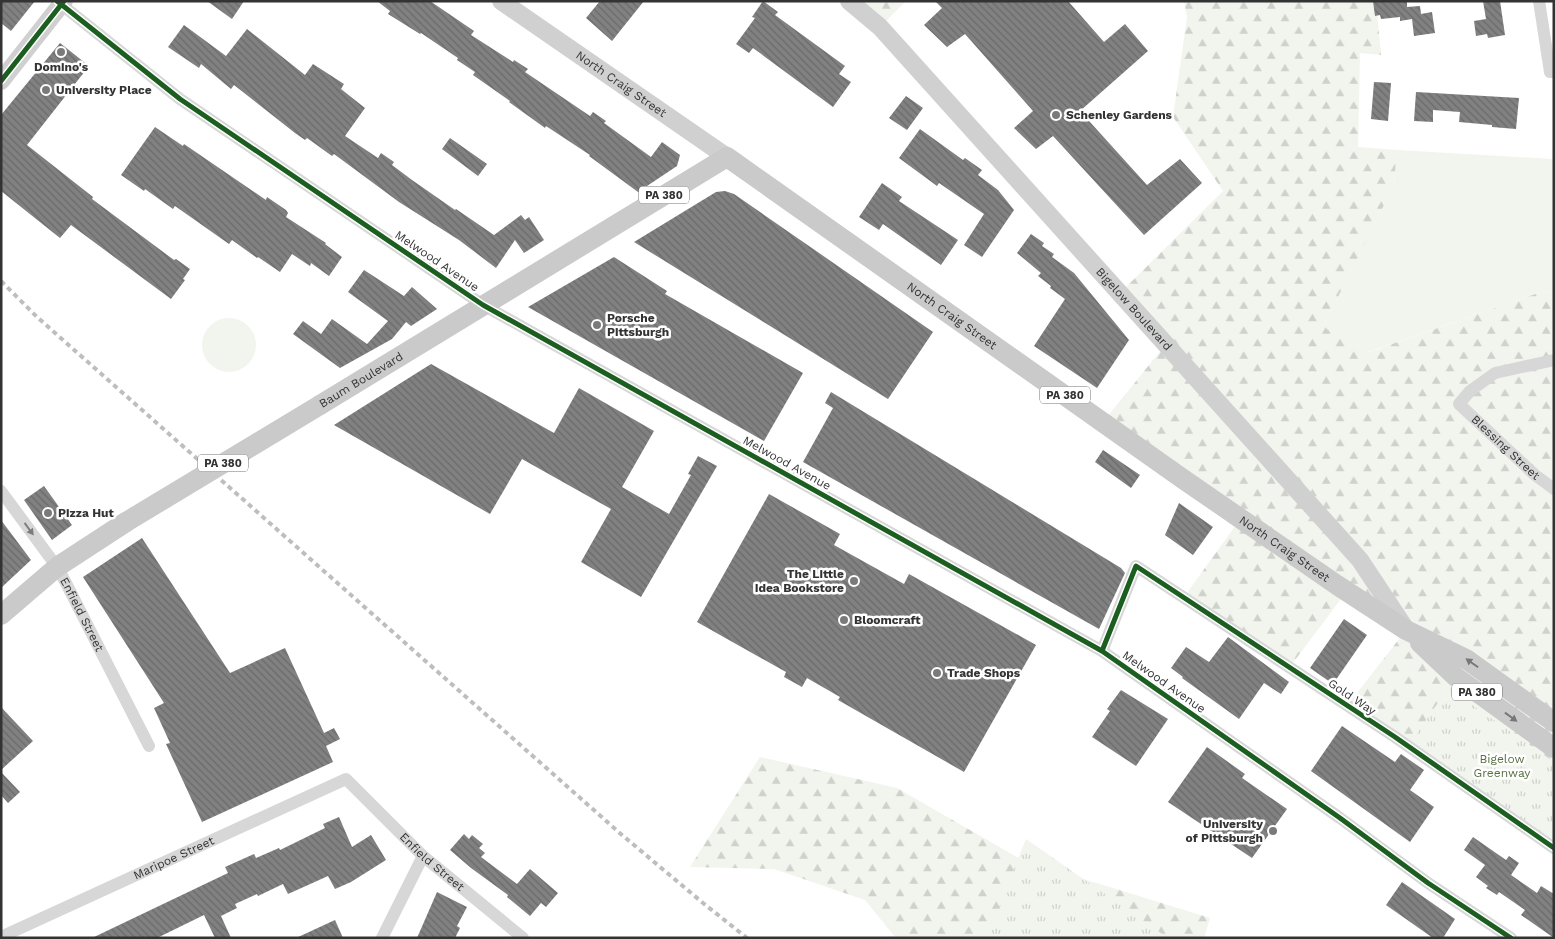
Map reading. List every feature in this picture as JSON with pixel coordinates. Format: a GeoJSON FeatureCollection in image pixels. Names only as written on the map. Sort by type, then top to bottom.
{"type":"FeatureCollection","features":[{"type":"Feature","properties":{"kind":"main road","name":"North Craig Street"},"geometry":{"type":"LineString","coordinates":[[501,1],[727,157],[1177,474],[1406,630]]}},
{"type":"Feature","properties":{"kind":"main road","name":"Bigelow Boulevard"},"geometry":{"type":"LineString","coordinates":[[849,1],[880,27],[1360,560],[1406,630],[1456,677],[1554,748]]}},
{"type":"Feature","properties":{"kind":"main road"},"geometry":{"type":"LineString","coordinates":[[1,81],[61,2]]}},
{"type":"Feature","properties":{"kind":"main road","name":"Baum Boulevard"},"geometry":{"type":"LineString","coordinates":[[1,616],[57,567],[126,522],[727,157]]}},
{"type":"Feature","properties":{"kind":"main road","name":"PA 380"},"geometry":{"type":"LineString","coordinates":[[1406,630],[1466,659],[1554,722]]}},
{"type":"Feature","properties":{"kind":"street"},"geometry":{"type":"LineString","coordinates":[[1539,1],[1552,72]]}},
{"type":"Feature","properties":{"kind":"street","name":"Melwood Avenue"},"geometry":{"type":"LineString","coordinates":[[61,2],[180,99],[484,305],[1102,651],[1340,818],[1428,883],[1511,938]]}},
{"type":"Feature","properties":{"kind":"street","name":"Blessing Street"},"geometry":{"type":"LineString","coordinates":[[1554,360],[1495,373],[1470,391],[1459,404],[1535,475],[1554,489]]}},
{"type":"Feature","properties":{"kind":"street","name":"Enfield Street"},"geometry":{"type":"LineString","coordinates":[[1,491],[57,567],[149,746]]}},
{"type":"Feature","properties":{"kind":"street","name":"Gold Way"},"geometry":{"type":"LineString","coordinates":[[1102,651],[1136,566],[1395,738],[1554,848]]}},
{"type":"Feature","properties":{"kind":"street","name":"Enfield Street"},"geometry":{"type":"LineString","coordinates":[[346,779],[423,856],[523,938]]}},
{"type":"Feature","properties":{"kind":"street","name":"Maripoe Street"},"geometry":{"type":"LineString","coordinates":[[1,937],[346,779]]}},
{"type":"Feature","properties":{"kind":"street"},"geometry":{"type":"LineString","coordinates":[[382,938],[423,856]]}},
{"type":"Feature","properties":{"kind":"green space"},"geometry":{"type":"Polygon","coordinates":[[[849,1],[906,1],[880,27],[849,1]]]}},
{"type":"Feature","properties":{"kind":"green space"},"geometry":{"type":"Polygon","coordinates":[[[1184,1],[1376,1],[1381,55],[1360,53],[1358,147],[1397,150],[1394,185],[1324,325],[1327,329],[1369,352],[1541,292],[1554,291],[1554,849],[1347,706],[1406,630],[1347,591],[1289,668],[1184,597],[1241,518],[1103,422],[1166,344],[1120,293],[1223,191],[1173,117],[1187,17],[1184,1]]]}},
{"type":"Feature","properties":{"kind":"green space"},"geometry":{"type":"Polygon","coordinates":[[[1397,150],[1554,159],[1554,291],[1541,292],[1368,352],[1327,329],[1324,325],[1394,185],[1397,150]]]}},
{"type":"Feature","properties":{"kind":"green space"},"geometry":{"type":"Polygon","coordinates":[[[224,318],[234,318],[244,322],[252,330],[256,345],[252,360],[244,368],[234,372],[224,372],[214,368],[206,360],[202,350],[202,340],[206,330],[214,322],[224,318]]]}},
{"type":"Feature","properties":{"kind":"green space","name":"Bigelow Greenway"},"geometry":{"type":"Polygon","coordinates":[[[1448,688],[1554,762],[1554,841],[1411,742],[1448,688]]]}},
{"type":"Feature","properties":{"kind":"green space"},"geometry":{"type":"Polygon","coordinates":[[[760,757],[897,788],[1022,860],[1210,918],[1204,938],[896,938],[865,900],[774,869],[690,867],[760,757]]]}},
{"type":"Feature","properties":{"kind":"green space"},"geometry":{"type":"Polygon","coordinates":[[[1026,839],[1168,938],[987,938],[1026,839]]]}},
{"type":"Feature","properties":{"kind":"building"},"geometry":{"type":"Polygon","coordinates":[[[1,1],[35,1],[11,31],[1,23],[1,1]]]}},
{"type":"Feature","properties":{"kind":"building"},"geometry":{"type":"Polygon","coordinates":[[[207,1],[244,1],[232,19],[207,1]]]}},
{"type":"Feature","properties":{"kind":"building"},"geometry":{"type":"Polygon","coordinates":[[[377,1],[430,1],[474,31],[471,35],[513,62],[514,60],[528,69],[525,72],[590,116],[593,112],[606,121],[604,123],[651,157],[662,142],[680,155],[677,166],[638,192],[590,155],[546,126],[545,128],[509,102],[473,75],[475,72],[457,60],[458,58],[388,14],[390,11],[377,1]]]}},
{"type":"Feature","properties":{"kind":"building"},"geometry":{"type":"Polygon","coordinates":[[[600,1],[644,1],[612,41],[586,18],[600,1]]]}},
{"type":"Feature","properties":{"kind":"building"},"geometry":{"type":"Polygon","coordinates":[[[763,1],[778,12],[775,15],[845,66],[839,74],[851,82],[833,107],[753,48],[749,53],[736,44],[755,18],[752,17],[763,1]]]}},
{"type":"Feature","properties":{"kind":"building","name":"Schenley Gardens"},"geometry":{"type":"Polygon","coordinates":[[[935,1],[1068,1],[1104,42],[1125,24],[1148,51],[1080,111],[1147,185],[1180,159],[1202,183],[1144,235],[1053,136],[1036,149],[1014,128],[1033,111],[965,34],[947,47],[924,25],[942,8],[935,1]]]}},
{"type":"Feature","properties":{"kind":"building"},"geometry":{"type":"Polygon","coordinates":[[[1373,1],[1407,1],[1407,7],[1420,6],[1421,14],[1432,12],[1435,33],[1414,36],[1412,19],[1400,21],[1400,17],[1381,19],[1380,15],[1375,16],[1373,1]]]}},
{"type":"Feature","properties":{"kind":"building"},"geometry":{"type":"Polygon","coordinates":[[[1483,1],[1500,1],[1505,35],[1488,38],[1487,34],[1476,36],[1474,21],[1486,19],[1483,1]]]}},
{"type":"Feature","properties":{"kind":"building"},"geometry":{"type":"Polygon","coordinates":[[[184,25],[226,56],[247,29],[305,75],[313,64],[344,84],[341,89],[365,108],[345,136],[378,158],[381,153],[394,162],[392,165],[412,180],[494,235],[521,215],[525,220],[529,217],[544,240],[524,253],[515,240],[496,268],[459,240],[399,202],[334,154],[332,156],[307,138],[305,140],[234,85],[231,89],[201,64],[199,68],[168,47],[184,25]]]}},
{"type":"Feature","properties":{"kind":"building"},"geometry":{"type":"Polygon","coordinates":[[[60,43],[89,66],[27,145],[93,197],[92,199],[174,260],[176,259],[190,269],[183,279],[185,280],[171,299],[71,225],[60,238],[1,191],[1,115],[60,43]]]}},
{"type":"Feature","properties":{"kind":"building"},"geometry":{"type":"Polygon","coordinates":[[[1374,82],[1391,83],[1388,121],[1371,119],[1374,82]]]}},
{"type":"Feature","properties":{"kind":"building"},"geometry":{"type":"Polygon","coordinates":[[[1416,92],[1519,98],[1516,129],[1459,122],[1460,112],[1433,110],[1433,122],[1414,121],[1416,92]]]}},
{"type":"Feature","properties":{"kind":"building"},"geometry":{"type":"Polygon","coordinates":[[[906,96],[923,108],[907,130],[889,118],[906,96]]]}},
{"type":"Feature","properties":{"kind":"building"},"geometry":{"type":"Polygon","coordinates":[[[155,127],[183,146],[184,144],[266,200],[267,197],[286,210],[288,213],[286,217],[326,243],[342,257],[329,276],[311,263],[310,266],[292,254],[280,272],[232,240],[229,244],[175,206],[173,209],[121,175],[155,127]]]}},
{"type":"Feature","properties":{"kind":"building"},"geometry":{"type":"Polygon","coordinates":[[[920,129],[963,160],[965,158],[982,170],[978,175],[998,190],[1014,210],[982,257],[964,245],[984,214],[939,183],[937,186],[899,158],[920,129]]]}},
{"type":"Feature","properties":{"kind":"building"},"geometry":{"type":"Polygon","coordinates":[[[450,138],[487,164],[478,176],[442,149],[450,138]]]}},
{"type":"Feature","properties":{"kind":"building"},"geometry":{"type":"Polygon","coordinates":[[[882,183],[902,197],[899,201],[958,240],[941,265],[883,224],[879,230],[859,217],[882,183]]]}},
{"type":"Feature","properties":{"kind":"building"},"geometry":{"type":"Polygon","coordinates":[[[725,191],[734,194],[933,332],[888,399],[634,242],[716,192],[725,191]]]}},
{"type":"Feature","properties":{"kind":"building"},"geometry":{"type":"Polygon","coordinates":[[[1031,234],[1044,243],[1042,246],[1054,254],[1052,257],[1074,273],[1129,340],[1097,388],[1034,346],[1065,299],[1050,288],[1051,286],[1038,276],[1041,273],[1017,253],[1031,234]]]}},
{"type":"Feature","properties":{"kind":"building"},"geometry":{"type":"Polygon","coordinates":[[[614,257],[667,291],[665,294],[803,373],[764,441],[528,307],[614,257]]]}},
{"type":"Feature","properties":{"kind":"building"},"geometry":{"type":"Polygon","coordinates":[[[364,270],[404,296],[412,287],[437,309],[411,326],[406,322],[392,339],[340,368],[293,334],[303,321],[321,334],[332,319],[367,344],[388,321],[348,292],[364,270]]]}},
{"type":"Feature","properties":{"kind":"building"},"geometry":{"type":"Polygon","coordinates":[[[431,364],[554,433],[579,388],[654,431],[622,487],[669,514],[691,475],[688,474],[698,456],[717,466],[641,597],[581,562],[611,509],[522,459],[490,514],[334,425],[431,364]]]}},
{"type":"Feature","properties":{"kind":"building"},"geometry":{"type":"Polygon","coordinates":[[[831,392],[1121,568],[1125,573],[1099,629],[803,462],[833,408],[825,403],[831,392]]]}},
{"type":"Feature","properties":{"kind":"building"},"geometry":{"type":"Polygon","coordinates":[[[1103,450],[1140,475],[1131,488],[1095,462],[1103,450]]]}},
{"type":"Feature","properties":{"kind":"building","name":"Pizza Hut"},"geometry":{"type":"Polygon","coordinates":[[[44,486],[72,525],[52,540],[24,500],[44,486]]]}},
{"type":"Feature","properties":{"kind":"building"},"geometry":{"type":"Polygon","coordinates":[[[769,494],[840,534],[834,545],[904,584],[909,574],[1036,645],[964,772],[838,700],[840,697],[807,678],[802,687],[784,677],[786,672],[697,622],[769,494]]]}},
{"type":"Feature","properties":{"kind":"building"},"geometry":{"type":"Polygon","coordinates":[[[1179,503],[1213,527],[1193,555],[1165,535],[1179,503]]]}},
{"type":"Feature","properties":{"kind":"building"},"geometry":{"type":"Polygon","coordinates":[[[1,520],[31,560],[1,588],[1,520]]]}},
{"type":"Feature","properties":{"kind":"building"},"geometry":{"type":"Polygon","coordinates":[[[142,538],[230,673],[285,648],[324,733],[334,728],[340,739],[326,746],[333,762],[202,822],[166,744],[170,743],[154,708],[164,703],[83,577],[142,538]]]}},
{"type":"Feature","properties":{"kind":"building"},"geometry":{"type":"Polygon","coordinates":[[[1344,619],[1367,635],[1333,684],[1310,668],[1344,619]]]}},
{"type":"Feature","properties":{"kind":"building"},"geometry":{"type":"Polygon","coordinates":[[[1228,637],[1289,682],[1281,694],[1264,683],[1239,719],[1171,668],[1186,647],[1209,662],[1228,637]]]}},
{"type":"Feature","properties":{"kind":"building"},"geometry":{"type":"Polygon","coordinates":[[[1121,690],[1168,719],[1136,766],[1092,737],[1110,711],[1107,709],[1121,690]]]}},
{"type":"Feature","properties":{"kind":"building"},"geometry":{"type":"Polygon","coordinates":[[[1,707],[33,741],[1,770],[1,707]]]}},
{"type":"Feature","properties":{"kind":"building"},"geometry":{"type":"Polygon","coordinates":[[[1342,726],[1395,762],[1401,754],[1424,770],[1410,790],[1434,807],[1410,842],[1311,771],[1342,726]]]}},
{"type":"Feature","properties":{"kind":"building"},"geometry":{"type":"Polygon","coordinates":[[[1207,747],[1245,774],[1242,778],[1287,809],[1252,858],[1168,802],[1207,747]]]}},
{"type":"Feature","properties":{"kind":"building"},"geometry":{"type":"Polygon","coordinates":[[[1,772],[20,792],[8,803],[1,795],[1,772]]]}},
{"type":"Feature","properties":{"kind":"building"},"geometry":{"type":"Polygon","coordinates":[[[339,817],[352,847],[371,835],[386,860],[351,882],[335,889],[328,876],[288,894],[283,884],[235,904],[237,908],[221,916],[231,938],[215,938],[204,915],[157,938],[92,938],[228,873],[225,867],[254,854],[256,858],[279,848],[280,850],[325,828],[323,824],[339,817]]]}},
{"type":"Feature","properties":{"kind":"building"},"geometry":{"type":"Polygon","coordinates":[[[464,834],[469,839],[472,835],[483,844],[479,848],[485,853],[481,857],[517,884],[530,869],[558,893],[546,907],[541,903],[530,916],[507,897],[508,895],[450,850],[464,834]]]}},
{"type":"Feature","properties":{"kind":"building"},"geometry":{"type":"Polygon","coordinates":[[[1473,837],[1506,860],[1509,856],[1519,863],[1511,875],[1537,893],[1541,886],[1554,894],[1554,938],[1521,915],[1525,910],[1499,892],[1497,895],[1486,888],[1488,886],[1476,877],[1485,865],[1464,850],[1473,837]]]}},
{"type":"Feature","properties":{"kind":"building"},"geometry":{"type":"Polygon","coordinates":[[[1402,882],[1455,919],[1443,938],[1433,938],[1386,905],[1402,882]]]}},
{"type":"Feature","properties":{"kind":"building"},"geometry":{"type":"Polygon","coordinates":[[[437,892],[467,907],[457,926],[460,928],[455,938],[417,938],[437,892]]]}},
{"type":"Feature","properties":{"kind":"building"},"geometry":{"type":"Polygon","coordinates":[[[335,920],[343,938],[296,938],[335,920]]]}},
{"type":"Feature","properties":{"kind":"railway"},"geometry":{"type":"LineString","coordinates":[[1,281],[37,317],[622,835],[747,938]]}},
{"type":"Feature","properties":{"kind":"cycle path"},"geometry":{"type":"LineString","coordinates":[[57,1],[180,99],[483,305],[1102,651],[1340,818],[1428,883],[1511,938]]}},
{"type":"Feature","properties":{"kind":"cycle path"},"geometry":{"type":"LineString","coordinates":[[1,81],[64,1]]}},
{"type":"Feature","properties":{"kind":"cycle path"},"geometry":{"type":"LineString","coordinates":[[1102,651],[1136,566],[1395,737],[1554,848]]}},
{"type":"Feature","properties":{"kind":"place","name":"Domino's"},"geometry":{"type":"Point","coordinates":[61,52]}},
{"type":"Feature","properties":{"kind":"place","name":"University Place"},"geometry":{"type":"Point","coordinates":[46,90]}},
{"type":"Feature","properties":{"kind":"place","name":"Schenley Gardens"},"geometry":{"type":"Point","coordinates":[1056,115]}},
{"type":"Feature","properties":{"kind":"place","name":"Porsche Pittsburgh"},"geometry":{"type":"Point","coordinates":[597,325]}},
{"type":"Feature","properties":{"kind":"place","name":"Pizza Hut"},"geometry":{"type":"Point","coordinates":[48,513]}},
{"type":"Feature","properties":{"kind":"place","name":"The Little Idea Bookstore"},"geometry":{"type":"Point","coordinates":[854,581]}},
{"type":"Feature","properties":{"kind":"place","name":"Bloomcraft"},"geometry":{"type":"Point","coordinates":[844,620]}},
{"type":"Feature","properties":{"kind":"place","name":"Trade Shops"},"geometry":{"type":"Point","coordinates":[937,673]}},
{"type":"Feature","properties":{"kind":"place","name":"University of Pittsburgh"},"geometry":{"type":"Point","coordinates":[1273,831]}}]}
